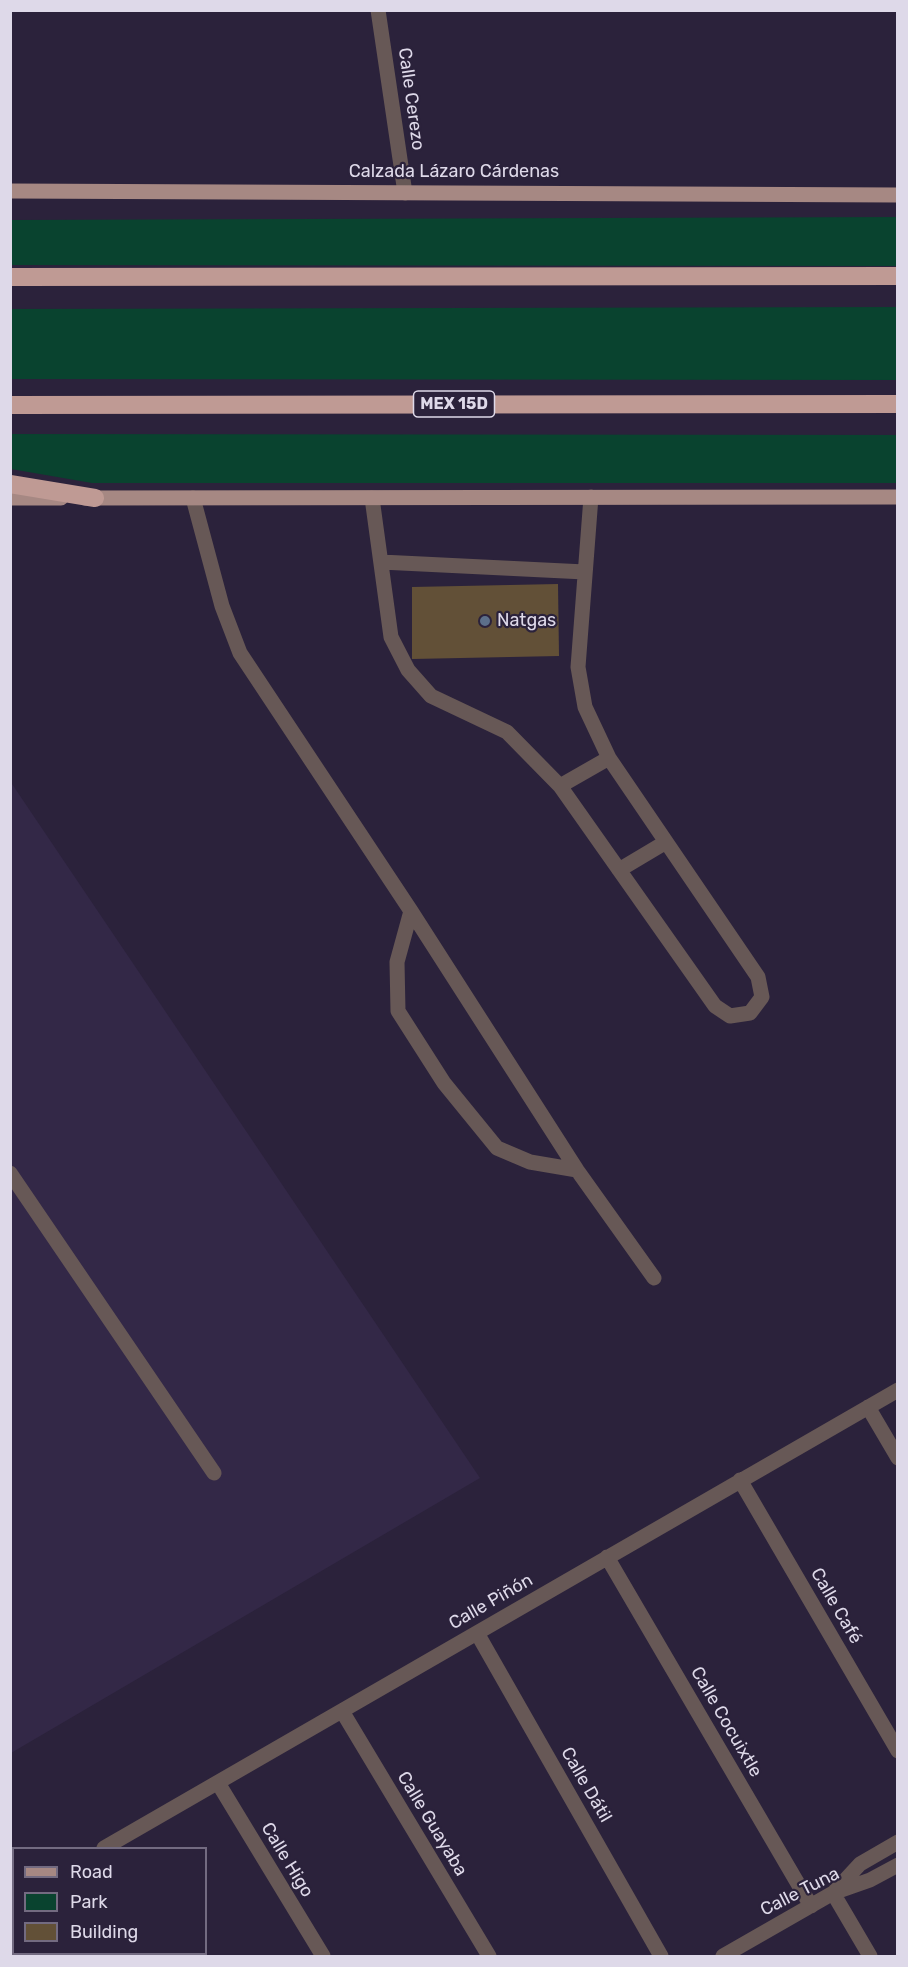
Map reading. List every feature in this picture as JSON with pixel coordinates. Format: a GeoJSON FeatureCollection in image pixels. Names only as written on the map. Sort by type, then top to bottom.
{"type":"FeatureCollection","features":[{"type":"Feature","properties":{"kind":"highway"},"geometry":{"type":"LineString","coordinates":[[10,277],[897,276]]}},
{"type":"Feature","properties":{"kind":"highway","name":"MEX 15D"},"geometry":{"type":"LineString","coordinates":[[10,405],[897,404]]}},
{"type":"Feature","properties":{"kind":"highway"},"geometry":{"type":"LineString","coordinates":[[10,484],[95,498]]}},
{"type":"Feature","properties":{"kind":"main road","name":"Calzada Lázaro Cárdenas"},"geometry":{"type":"LineString","coordinates":[[10,191],[897,195]]}},
{"type":"Feature","properties":{"kind":"main road"},"geometry":{"type":"LineString","coordinates":[[10,498],[897,497]]}},
{"type":"Feature","properties":{"kind":"street","name":"Calle Cerezo"},"geometry":{"type":"LineString","coordinates":[[378,10],[405,193]]}},
{"type":"Feature","properties":{"kind":"street"},"geometry":{"type":"LineString","coordinates":[[372,498],[391,638],[408,670],[431,696],[507,732],[560,786],[715,1006],[729,1016],[750,1013],[762,997],[758,977],[609,758],[585,706],[578,667],[591,497]]}},
{"type":"Feature","properties":{"kind":"street"},"geometry":{"type":"LineString","coordinates":[[193,498],[222,606],[240,653],[411,911],[577,1170],[654,1278]]}},
{"type":"Feature","properties":{"kind":"street"},"geometry":{"type":"LineString","coordinates":[[381,562],[585,572]]}},
{"type":"Feature","properties":{"kind":"street"},"geometry":{"type":"LineString","coordinates":[[560,786],[609,758]]}},
{"type":"Feature","properties":{"kind":"street"},"geometry":{"type":"LineString","coordinates":[[619,870],[666,842]]}},
{"type":"Feature","properties":{"kind":"street"},"geometry":{"type":"LineString","coordinates":[[411,911],[397,962],[399,1011],[444,1083],[497,1148],[530,1162],[577,1170]]}},
{"type":"Feature","properties":{"kind":"street"},"geometry":{"type":"LineString","coordinates":[[10,1173],[214,1473]]}},
{"type":"Feature","properties":{"kind":"street","name":"Calle Piñón"},"geometry":{"type":"LineString","coordinates":[[106,1847],[897,1390]]}},
{"type":"Feature","properties":{"kind":"street"},"geometry":{"type":"LineString","coordinates":[[868,1407],[897,1458]]}},
{"type":"Feature","properties":{"kind":"street","name":"Calle Café"},"geometry":{"type":"LineString","coordinates":[[740,1480],[897,1751]]}},
{"type":"Feature","properties":{"kind":"street","name":"Calle Cocuixtle"},"geometry":{"type":"LineString","coordinates":[[608,1557],[811,1906]]}},
{"type":"Feature","properties":{"kind":"street","name":"Calle Dátil"},"geometry":{"type":"LineString","coordinates":[[477,1634],[661,1956]]}},
{"type":"Feature","properties":{"kind":"street","name":"Calle Guayaba"},"geometry":{"type":"LineString","coordinates":[[342,1711],[489,1956]]}},
{"type":"Feature","properties":{"kind":"street","name":"Calle Higo"},"geometry":{"type":"LineString","coordinates":[[218,1783],[323,1956]]}},
{"type":"Feature","properties":{"kind":"street"},"geometry":{"type":"LineString","coordinates":[[870,1956],[833,1893],[860,1864],[897,1842]]}},
{"type":"Feature","properties":{"kind":"street","name":"Calle Tuna"},"geometry":{"type":"LineString","coordinates":[[723,1956],[833,1893],[870,1880],[897,1865]]}},
{"type":"Feature","properties":{"kind":"shaded area"},"geometry":{"type":"Polygon","coordinates":[[[10,781],[480,1478],[11,1753],[10,1753],[10,781]]]}},
{"type":"Feature","properties":{"kind":"green space"},"geometry":{"type":"Polygon","coordinates":[[[897,217],[897,266],[11,265],[11,220],[897,217]]]}},
{"type":"Feature","properties":{"kind":"green space"},"geometry":{"type":"Polygon","coordinates":[[[897,307],[897,380],[11,379],[11,309],[897,307]]]}},
{"type":"Feature","properties":{"kind":"green space"},"geometry":{"type":"Polygon","coordinates":[[[10,434],[897,435],[897,483],[92,483],[11,469],[10,434]]]}},
{"type":"Feature","properties":{"kind":"building","name":"Natgas"},"geometry":{"type":"Polygon","coordinates":[[[558,584],[559,656],[412,659],[412,587],[558,584]]]}},
{"type":"Feature","properties":{"kind":"place","name":"Natgas"},"geometry":{"type":"Point","coordinates":[485,621]}}]}
